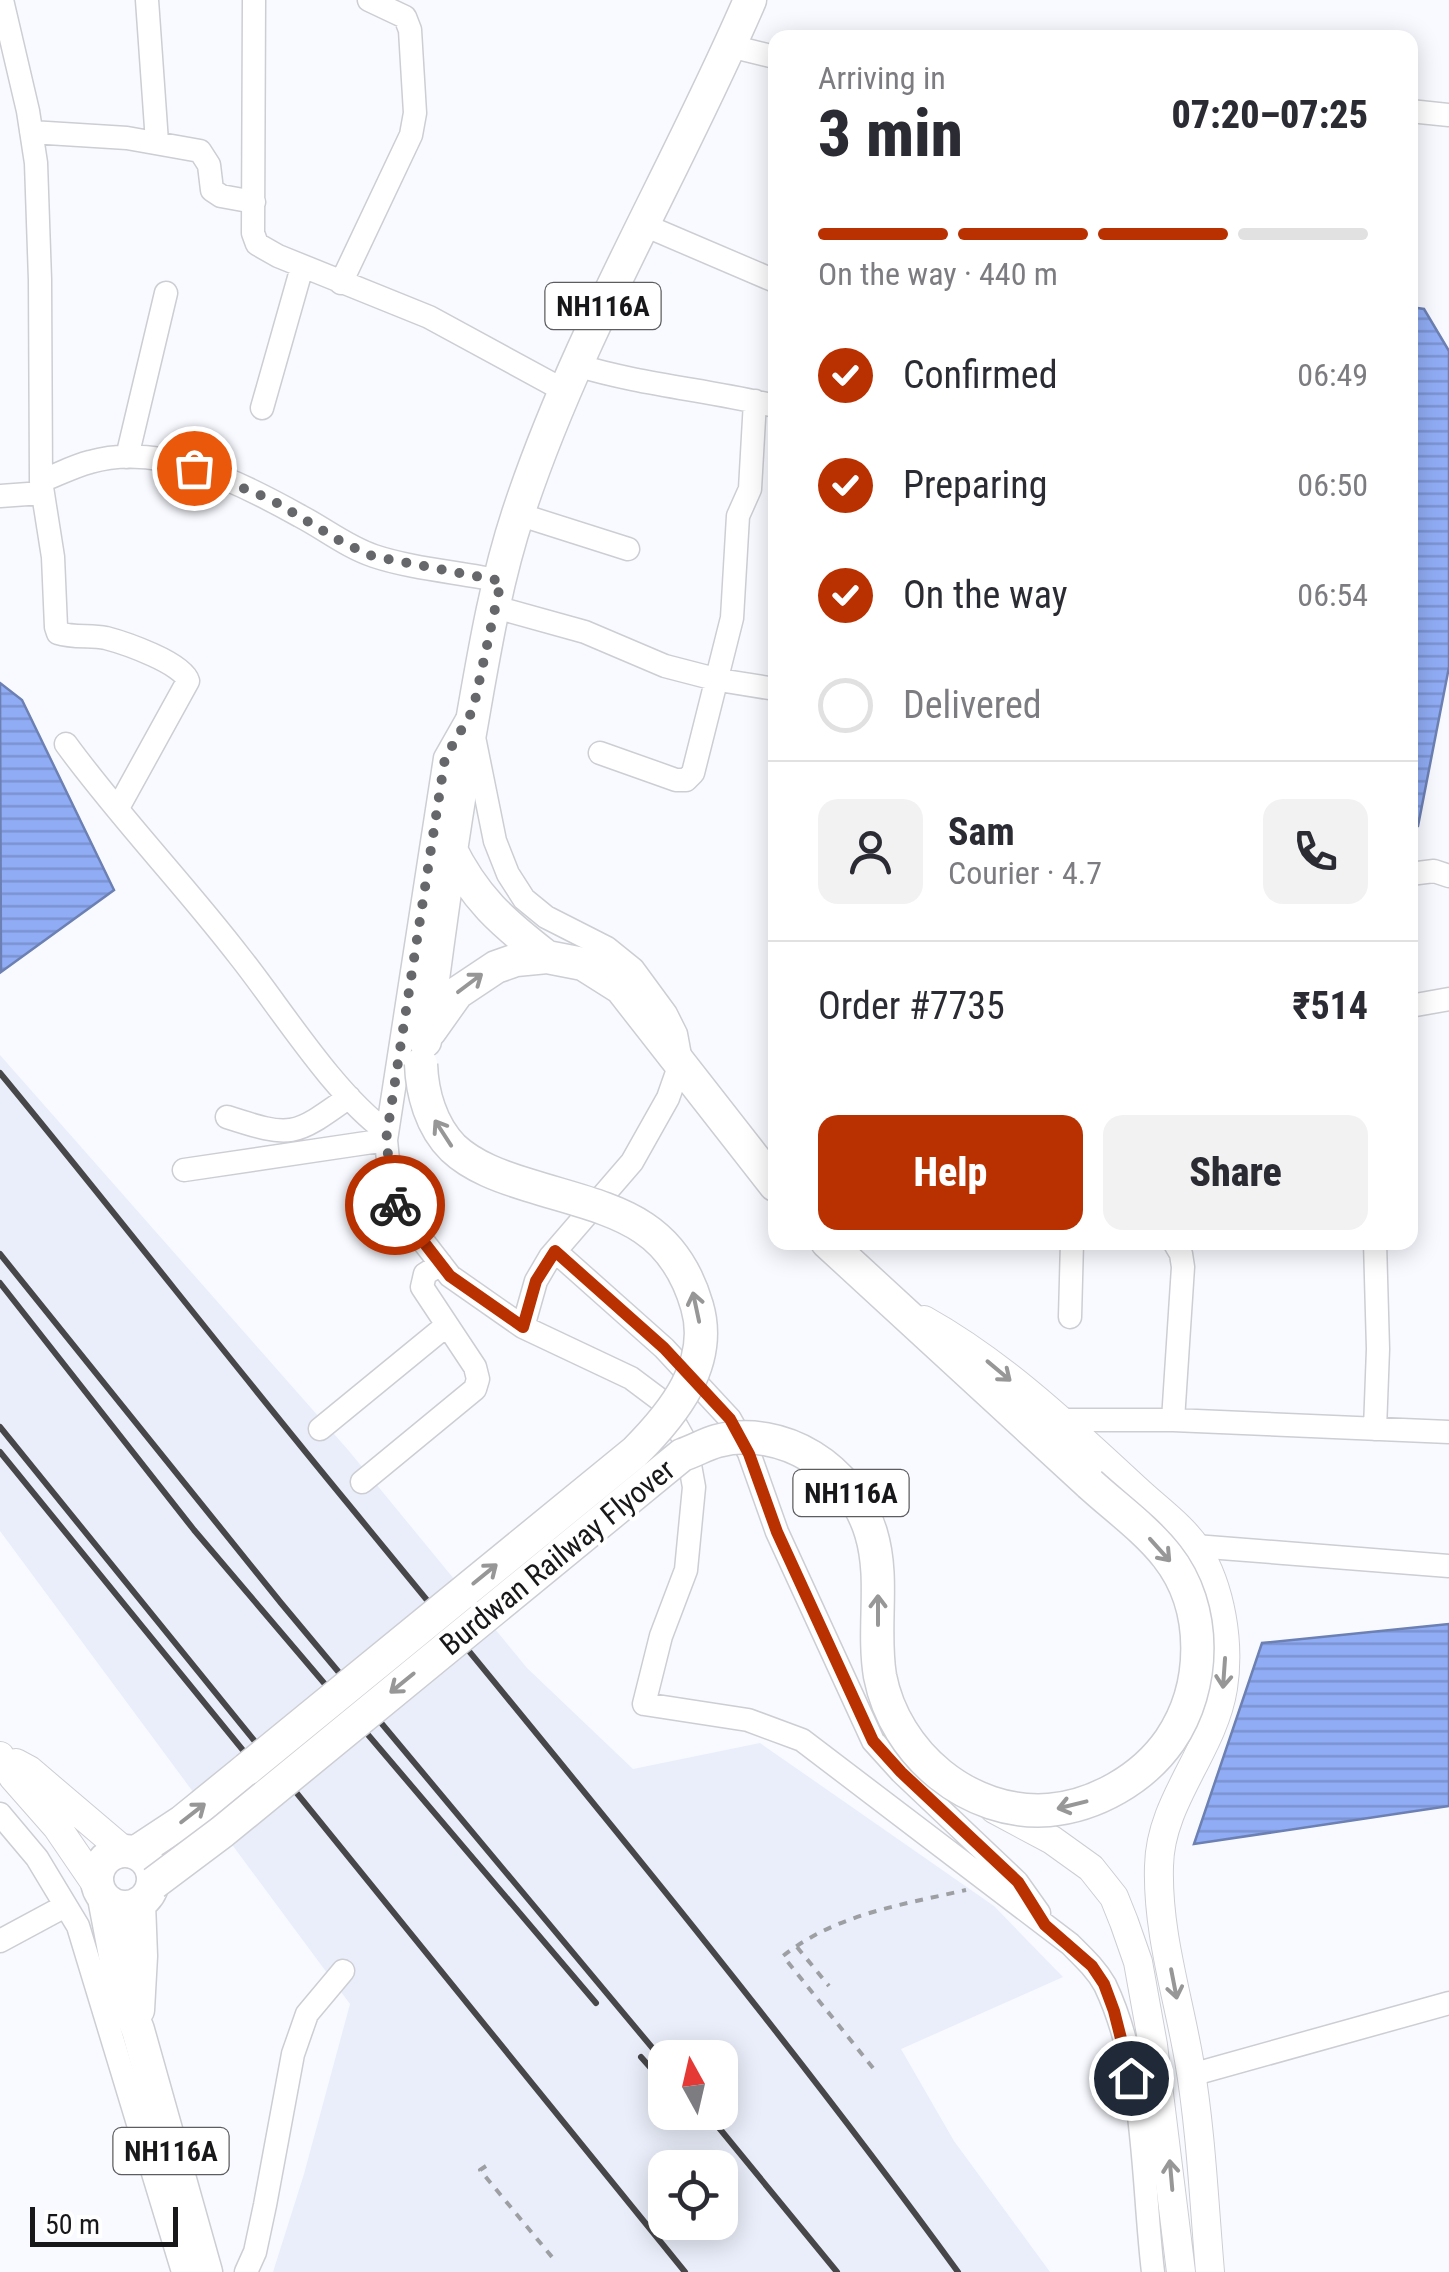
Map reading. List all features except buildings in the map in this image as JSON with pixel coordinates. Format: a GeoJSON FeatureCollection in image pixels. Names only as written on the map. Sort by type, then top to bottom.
{"type":"FeatureCollection","features":[{"type":"Feature","properties":{"kind":"highway","name":"NH116A"},"geometry":{"type":"LineString","coordinates":[[423,1052],[449,846],[472,718],[518,514],[570,378],[750,0]]}},
{"type":"Feature","properties":{"kind":"highway"},"geometry":{"type":"LineString","coordinates":[[449,846],[481,900],[502,922],[547,956]]}},
{"type":"Feature","properties":{"kind":"highway"},"geometry":{"type":"LineString","coordinates":[[423,1052],[444,1008],[477,976],[516,960],[547,956],[583,964],[622,988],[768,1166]]}},
{"type":"Feature","properties":{"kind":"highway","name":"Burdwan Railway Flyover"},"geometry":{"type":"LineString","coordinates":[[101,1893],[97,1874],[111,1854],[129,1851],[204,1806],[635,1452],[680,1402],[693,1372],[700,1342],[700,1314],[689,1279],[662,1240],[640,1223],[504,1178],[452,1147],[427,1104],[423,1052]]}},
{"type":"Feature","properties":{"kind":"highway","name":"NH116A"},"geometry":{"type":"LineString","coordinates":[[835,1250],[888,1300]]}},
{"type":"Feature","properties":{"kind":"highway","name":"Burdwan Railway Flyover"},"geometry":{"type":"LineString","coordinates":[[146,1893],[682,1455],[717,1441],[772,1440],[802,1450],[827,1466],[852,1494],[870,1530],[878,1566],[880,1677],[890,1708],[924,1760],[948,1782],[973,1797],[1008,1808],[1047,1810],[1078,1805],[1134,1777],[1161,1753],[1179,1727],[1194,1686],[1199,1648],[1194,1612],[1182,1578],[1166,1555],[888,1300]]}},
{"type":"Feature","properties":{"kind":"highway","name":"NH116A"},"geometry":{"type":"LineString","coordinates":[[129,1851],[146,1860],[152,1870],[146,1893],[138,2030]]}},
{"type":"Feature","properties":{"kind":"highway","name":"NH116A"},"geometry":{"type":"LineString","coordinates":[[101,1893],[121,1987],[138,2030],[206,2272]]}},
{"type":"Feature","properties":{"kind":"highway"},"geometry":{"type":"LineString","coordinates":[[101,1893],[114,1905],[127,1907],[146,1893]]}},
{"type":"Feature","properties":{"kind":"main road"},"geometry":{"type":"LineString","coordinates":[[888,1300],[966,1345],[1057,1420],[1196,1546],[1211,1578],[1222,1620],[1222,1689],[1215,1719],[1170,1814],[1159,1858],[1158,1884],[1191,2075],[1210,2272]]}},
{"type":"Feature","properties":{"kind":"main road"},"geometry":{"type":"LineString","coordinates":[[0,1756],[29,1770],[129,1851]]}},
{"type":"Feature","properties":{"kind":"main road"},"geometry":{"type":"LineString","coordinates":[[0,1756],[65,1838],[101,1893]]}},
{"type":"Feature","properties":{"kind":"main road","name":"Burdwan Railway Flyover"},"geometry":{"type":"LineString","coordinates":[[973,1797],[1052,1840],[1090,1868],[1114,1898],[1138,1962],[1153,2045],[1181,2272]]}},
{"type":"Feature","properties":{"kind":"street"},"geometry":{"type":"LineString","coordinates":[[2,0],[31,132],[39,218],[42,487],[53,557],[54,619],[58,633],[108,639],[187,674],[188,688],[118,808]]}},
{"type":"Feature","properties":{"kind":"street"},"geometry":{"type":"LineString","coordinates":[[148,0],[157,142]]}},
{"type":"Feature","properties":{"kind":"street"},"geometry":{"type":"LineString","coordinates":[[254,0],[257,244],[570,378],[625,380],[765,404],[750,489],[738,516],[736,586],[719,680],[693,774],[686,780],[676,780],[600,753]]}},
{"type":"Feature","properties":{"kind":"street"},"geometry":{"type":"LineString","coordinates":[[341,283],[411,135],[415,113],[410,30],[404,18],[369,0]]}},
{"type":"Feature","properties":{"kind":"street"},"geometry":{"type":"LineString","coordinates":[[730,46],[768,55]]}},
{"type":"Feature","properties":{"kind":"street"},"geometry":{"type":"LineString","coordinates":[[1418,112],[1449,114]]}},
{"type":"Feature","properties":{"kind":"street"},"geometry":{"type":"LineString","coordinates":[[31,132],[88,134],[200,151],[209,165],[212,190],[221,196],[254,202]]}},
{"type":"Feature","properties":{"kind":"street"},"geometry":{"type":"LineString","coordinates":[[644,225],[768,277]]}},
{"type":"Feature","properties":{"kind":"street"},"geometry":{"type":"LineString","coordinates":[[262,408],[302,266]]}},
{"type":"Feature","properties":{"kind":"street"},"geometry":{"type":"LineString","coordinates":[[127,457],[166,294]]}},
{"type":"Feature","properties":{"kind":"street"},"geometry":{"type":"LineString","coordinates":[[0,496],[42,487],[93,461],[127,457],[164,460],[234,482],[372,556],[498,594],[665,666],[768,689]]}},
{"type":"Feature","properties":{"kind":"street"},"geometry":{"type":"LineString","coordinates":[[518,514],[628,548]]}},
{"type":"Feature","properties":{"kind":"street"},"geometry":{"type":"LineString","coordinates":[[472,718],[495,841],[508,874],[524,899],[546,917],[607,948],[633,969],[666,1014],[676,1034],[682,1062],[668,1098],[632,1162],[555,1251],[536,1281],[523,1327]]}},
{"type":"Feature","properties":{"kind":"street"},"geometry":{"type":"LineString","coordinates":[[472,718],[445,758],[386,1136],[392,1201],[450,1276],[523,1327],[632,1378],[663,1402],[686,1444],[694,1487],[686,1570],[662,1636],[644,1704],[748,1720],[802,1740],[1045,1925],[1092,1966],[1114,2011],[1137,2106],[1153,2272]]}},
{"type":"Feature","properties":{"kind":"street"},"geometry":{"type":"LineString","coordinates":[[66,744],[208,915],[349,1098],[386,1136]]}},
{"type":"Feature","properties":{"kind":"street"},"geometry":{"type":"LineString","coordinates":[[1418,873],[1434,871],[1449,876]]}},
{"type":"Feature","properties":{"kind":"street"},"geometry":{"type":"LineString","coordinates":[[1418,1005],[1449,999]]}},
{"type":"Feature","properties":{"kind":"street"},"geometry":{"type":"LineString","coordinates":[[227,1117],[276,1132],[293,1132],[349,1098]]}},
{"type":"Feature","properties":{"kind":"street"},"geometry":{"type":"LineString","coordinates":[[184,1170],[386,1136]]}},
{"type":"Feature","properties":{"kind":"street"},"geometry":{"type":"LineString","coordinates":[[1070,1317],[1072,1250]]}},
{"type":"Feature","properties":{"kind":"street"},"geometry":{"type":"LineString","coordinates":[[1173,1420],[1183,1267],[1179,1250]]}},
{"type":"Feature","properties":{"kind":"street"},"geometry":{"type":"LineString","coordinates":[[1374,1429],[1378,1349],[1375,1250]]}},
{"type":"Feature","properties":{"kind":"street"},"geometry":{"type":"LineString","coordinates":[[555,1251],[664,1348],[730,1419],[749,1454],[777,1532],[873,1741],[1018,1882],[1045,1925]]}},
{"type":"Feature","properties":{"kind":"street"},"geometry":{"type":"LineString","coordinates":[[362,1482],[475,1389],[478,1380],[474,1367],[422,1287],[425,1274],[441,1264]]}},
{"type":"Feature","properties":{"kind":"street"},"geometry":{"type":"LineString","coordinates":[[320,1429],[447,1325]]}},
{"type":"Feature","properties":{"kind":"street"},"geometry":{"type":"LineString","coordinates":[[1057,1420],[1173,1420],[1449,1432]]}},
{"type":"Feature","properties":{"kind":"street"},"geometry":{"type":"LineString","coordinates":[[1196,1546],[1449,1566]]}},
{"type":"Feature","properties":{"kind":"street"},"geometry":{"type":"LineString","coordinates":[[0,1814],[37,1858],[78,1926],[183,2272]]}},
{"type":"Feature","properties":{"kind":"street"},"geometry":{"type":"LineString","coordinates":[[0,1941],[66,1906]]}},
{"type":"Feature","properties":{"kind":"street"},"geometry":{"type":"LineString","coordinates":[[246,2272],[266,2205],[293,2054],[307,2014],[343,1971]]}},
{"type":"Feature","properties":{"kind":"street"},"geometry":{"type":"LineString","coordinates":[[1191,2075],[1449,2003]]}},
{"type":"Feature","properties":{"kind":"path"},"geometry":{"type":"LineString","coordinates":[[873,2068],[783,1956],[808,1937],[850,1919],[990,1885]]}},
{"type":"Feature","properties":{"kind":"path"},"geometry":{"type":"LineString","coordinates":[[796,1946],[829,1986]]}},
{"type":"Feature","properties":{"kind":"path"},"geometry":{"type":"LineString","coordinates":[[486,2166],[480,2170],[552,2257]]}},
{"type":"Feature","properties":{"kind":"shaded area"},"geometry":{"type":"Polygon","coordinates":[[[0,1055],[349,1451],[527,1668],[633,1769],[760,1743],[994,1906],[1063,1977],[901,2049],[954,2141],[1050,2272],[273,2272],[350,2004],[0,1531],[0,1055]]]}},
{"type":"Feature","properties":{"kind":"water"},"geometry":{"type":"Polygon","coordinates":[[[1418,308],[1424,309],[1449,351],[1449,667],[1418,826],[1418,308]]]}},
{"type":"Feature","properties":{"kind":"water"},"geometry":{"type":"Polygon","coordinates":[[[0,683],[22,700],[114,890],[1,972],[0,683]]]}},
{"type":"Feature","properties":{"kind":"water"},"geometry":{"type":"Polygon","coordinates":[[[1449,1624],[1449,1806],[1194,1844],[1262,1643],[1449,1624]]]}},
{"type":"Feature","properties":{"kind":"railway"},"geometry":{"type":"LineString","coordinates":[[0,1073],[659,1884],[811,2076],[958,2272]]}},
{"type":"Feature","properties":{"kind":"railway"},"geometry":{"type":"LineString","coordinates":[[0,1254],[281,1603],[648,2043]]}},
{"type":"Feature","properties":{"kind":"railway"},"geometry":{"type":"LineString","coordinates":[[0,1283],[194,1530],[596,2003]]}},
{"type":"Feature","properties":{"kind":"railway"},"geometry":{"type":"LineString","coordinates":[[0,1427],[685,2272]]}},
{"type":"Feature","properties":{"kind":"railway"},"geometry":{"type":"LineString","coordinates":[[0,1452],[273,1787]]}},
{"type":"Feature","properties":{"kind":"railway"},"geometry":{"type":"LineString","coordinates":[[641,2057],[648,2065]]}},
{"type":"Feature","properties":{"kind":"railway"},"geometry":{"type":"LineString","coordinates":[[721,2130],[837,2272]]}},
{"type":"Feature","properties":{"kind":"way so far"},"geometry":{"type":"LineString","coordinates":[[194,468],[272,500],[372,556],[501,581],[473,710],[445,758],[386,1140],[395,1205]]}},
{"type":"Feature","properties":{"kind":"route"},"geometry":{"type":"LineString","coordinates":[[395,1205],[450,1276],[523,1327],[536,1281],[555,1251],[664,1348],[730,1419],[749,1454],[777,1532],[873,1741],[1018,1882],[1045,1925],[1092,1966],[1114,2011],[1131,2078]]}}]}
